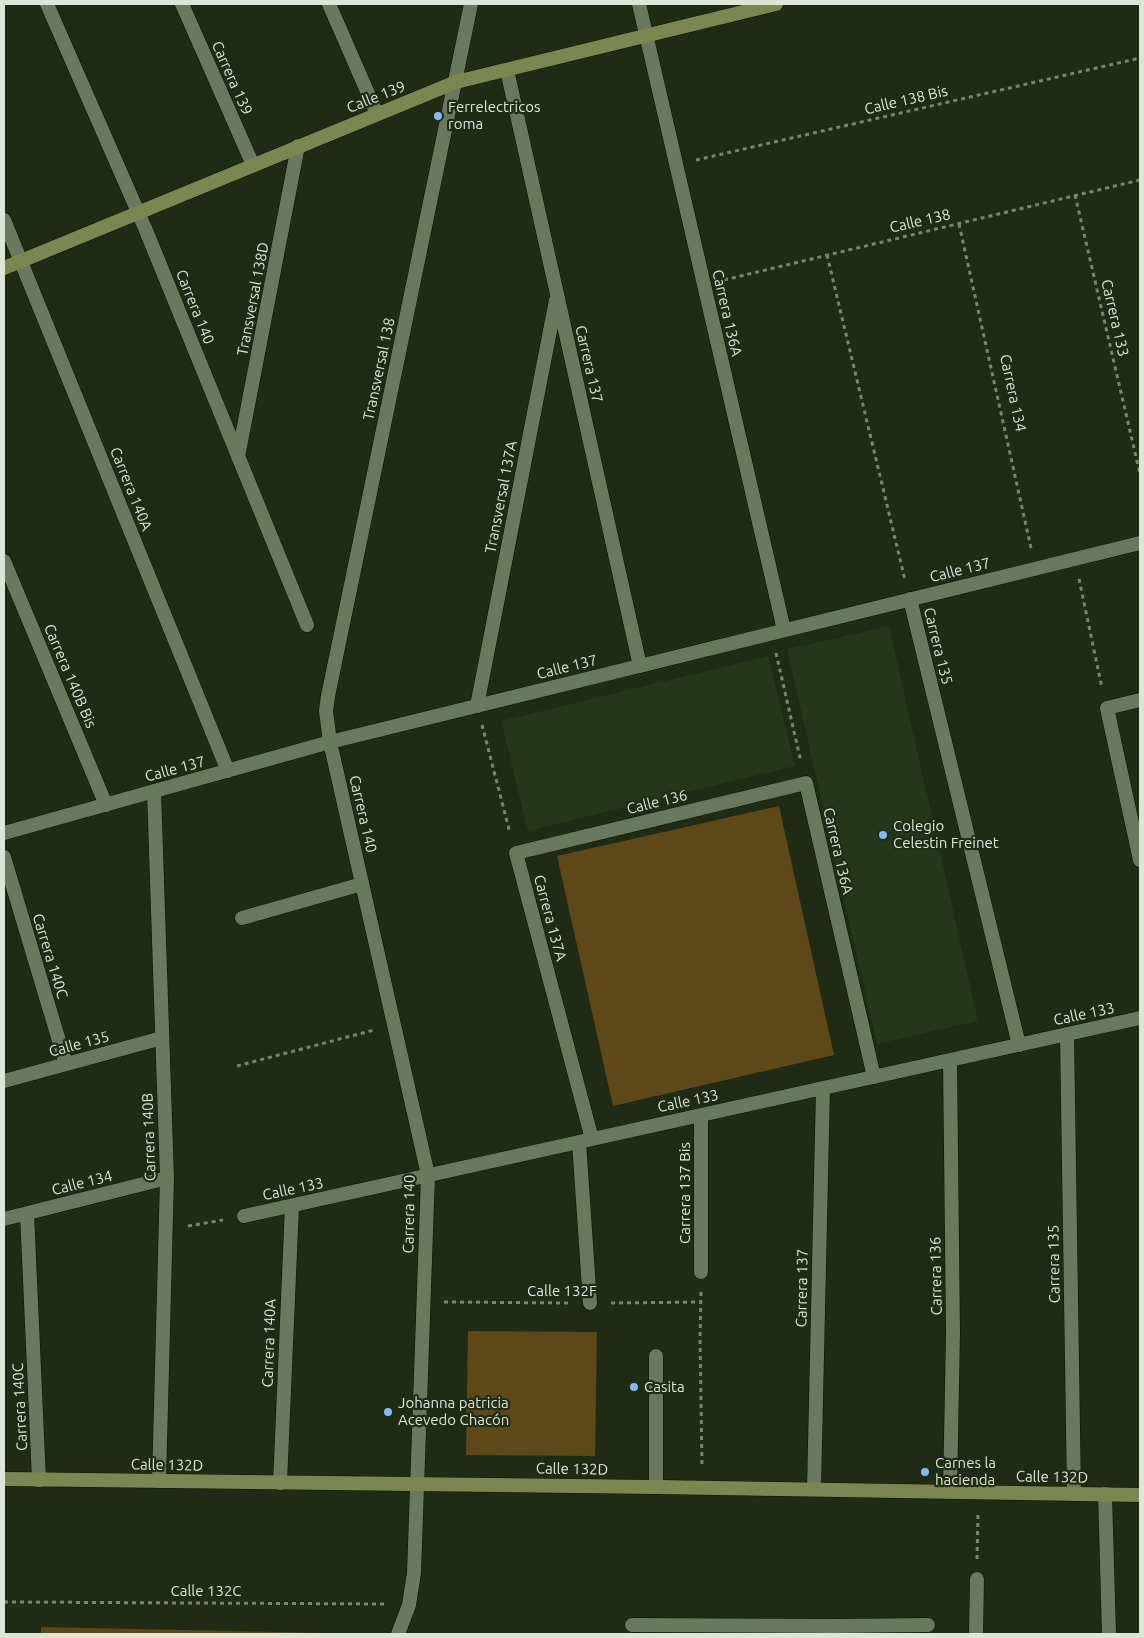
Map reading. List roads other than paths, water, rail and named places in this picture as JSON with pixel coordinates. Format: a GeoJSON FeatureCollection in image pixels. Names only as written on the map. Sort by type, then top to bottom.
{"type":"FeatureCollection","features":[{"type":"Feature","properties":{"kind":"main road","name":"Calle 139"},"geometry":{"type":"LineString","coordinates":[[4,268],[456,82],[776,4]]}},
{"type":"Feature","properties":{"kind":"main road","name":"Calle 132D"},"geometry":{"type":"LineString","coordinates":[[4,1480],[814,1489],[1140,1495]]}},
{"type":"Feature","properties":{"kind":"street","name":"Carrera 140"},"geometry":{"type":"LineString","coordinates":[[47,4],[138,213],[307,625]]}},
{"type":"Feature","properties":{"kind":"street","name":"Carrera 139"},"geometry":{"type":"LineString","coordinates":[[182,4],[253,165]]}},
{"type":"Feature","properties":{"kind":"street"},"geometry":{"type":"LineString","coordinates":[[328,4],[377,114]]}},
{"type":"Feature","properties":{"kind":"street","name":"Transversal 138"},"geometry":{"type":"LineString","coordinates":[[330,742],[327,726],[328,696],[471,4]]}},
{"type":"Feature","properties":{"kind":"street","name":"Carrera 136A"},"geometry":{"type":"LineString","coordinates":[[639,4],[704,285],[778,632]]}},
{"type":"Feature","properties":{"kind":"street","name":"Carrera 137"},"geometry":{"type":"LineString","coordinates":[[507,70],[640,666]]}},
{"type":"Feature","properties":{"kind":"street","name":"Transversal 138D"},"geometry":{"type":"LineString","coordinates":[[238,458],[298,146]]}},
{"type":"Feature","properties":{"kind":"street","name":"Carrera 140A"},"geometry":{"type":"LineString","coordinates":[[4,220],[228,771]]}},
{"type":"Feature","properties":{"kind":"street","name":"Transversal 137A"},"geometry":{"type":"LineString","coordinates":[[477,706],[557,294]]}},
{"type":"Feature","properties":{"kind":"street","name":"Calle 137"},"geometry":{"type":"LineString","coordinates":[[4,832],[330,742],[1140,543]]}},
{"type":"Feature","properties":{"kind":"street","name":"Carrera 140B Bis"},"geometry":{"type":"LineString","coordinates":[[4,561],[106,805]]}},
{"type":"Feature","properties":{"kind":"street","name":"Carrera 135"},"geometry":{"type":"LineString","coordinates":[[910,600],[1019,1044]]}},
{"type":"Feature","properties":{"kind":"street"},"geometry":{"type":"LineString","coordinates":[[1140,700],[1107,708],[1140,860]]}},
{"type":"Feature","properties":{"kind":"street","name":"Carrera 140"},"geometry":{"type":"LineString","coordinates":[[330,742],[428,1175],[414,1573],[409,1605],[398,1634]]}},
{"type":"Feature","properties":{"kind":"street","name":"Carrera 136A"},"geometry":{"type":"LineString","coordinates":[[806,783],[874,1077]]}},
{"type":"Feature","properties":{"kind":"street","name":"Calle 136"},"geometry":{"type":"LineString","coordinates":[[516,853],[806,783]]}},
{"type":"Feature","properties":{"kind":"street","name":"Carrera 140B"},"geometry":{"type":"LineString","coordinates":[[154,791],[167,1178],[159,1481]]}},
{"type":"Feature","properties":{"kind":"street","name":"Carrera 137A"},"geometry":{"type":"LineString","coordinates":[[516,853],[585,1140],[590,1303]]}},
{"type":"Feature","properties":{"kind":"street","name":"Carrera 140C"},"geometry":{"type":"LineString","coordinates":[[4,857],[66,1064]]}},
{"type":"Feature","properties":{"kind":"street"},"geometry":{"type":"LineString","coordinates":[[242,918],[362,884]]}},
{"type":"Feature","properties":{"kind":"street","name":"Calle 133"},"geometry":{"type":"LineString","coordinates":[[244,1216],[1140,1018]]}},
{"type":"Feature","properties":{"kind":"street","name":"Carrera 135"},"geometry":{"type":"LineString","coordinates":[[1067,1034],[1074,1494]]}},
{"type":"Feature","properties":{"kind":"street","name":"Calle 135"},"geometry":{"type":"LineString","coordinates":[[4,1081],[162,1038]]}},
{"type":"Feature","properties":{"kind":"street","name":"Carrera 136"},"geometry":{"type":"LineString","coordinates":[[950,1060],[953,1334],[950,1491]]}},
{"type":"Feature","properties":{"kind":"street","name":"Carrera 137"},"geometry":{"type":"LineString","coordinates":[[814,1489],[823,1088]]}},
{"type":"Feature","properties":{"kind":"street","name":"Carrera 137 Bis"},"geometry":{"type":"LineString","coordinates":[[701,1115],[701,1272]]}},
{"type":"Feature","properties":{"kind":"street","name":"Calle 134"},"geometry":{"type":"LineString","coordinates":[[4,1219],[167,1178]]}},
{"type":"Feature","properties":{"kind":"street","name":"Carrera 140A"},"geometry":{"type":"LineString","coordinates":[[280,1482],[292,1206]]}},
{"type":"Feature","properties":{"kind":"street","name":"Carrera 140C"},"geometry":{"type":"LineString","coordinates":[[27,1213],[39,1480]]}},
{"type":"Feature","properties":{"kind":"street"},"geometry":{"type":"LineString","coordinates":[[656,1356],[656,1487]]}},
{"type":"Feature","properties":{"kind":"street"},"geometry":{"type":"LineString","coordinates":[[1105,1494],[1109,1634]]}},
{"type":"Feature","properties":{"kind":"street"},"geometry":{"type":"LineString","coordinates":[[976,1634],[977,1579]]}},
{"type":"Feature","properties":{"kind":"street"},"geometry":{"type":"LineString","coordinates":[[632,1625],[835,1630],[928,1625]]}},
{"type":"Feature","properties":{"kind":"place","name":"Ferrelectricos roma"},"geometry":{"type":"Point","coordinates":[438,116]}},
{"type":"Feature","properties":{"kind":"place","name":"Colegio Celestin Freinet"},"geometry":{"type":"Point","coordinates":[883,835]}},
{"type":"Feature","properties":{"kind":"place","name":"Casita"},"geometry":{"type":"Point","coordinates":[634,1387]}},
{"type":"Feature","properties":{"kind":"place","name":"Johanna patricia Acevedo Chacón"},"geometry":{"type":"Point","coordinates":[388,1412]}},
{"type":"Feature","properties":{"kind":"place","name":"Carnes la hacienda"},"geometry":{"type":"Point","coordinates":[925,1472]}}]}
